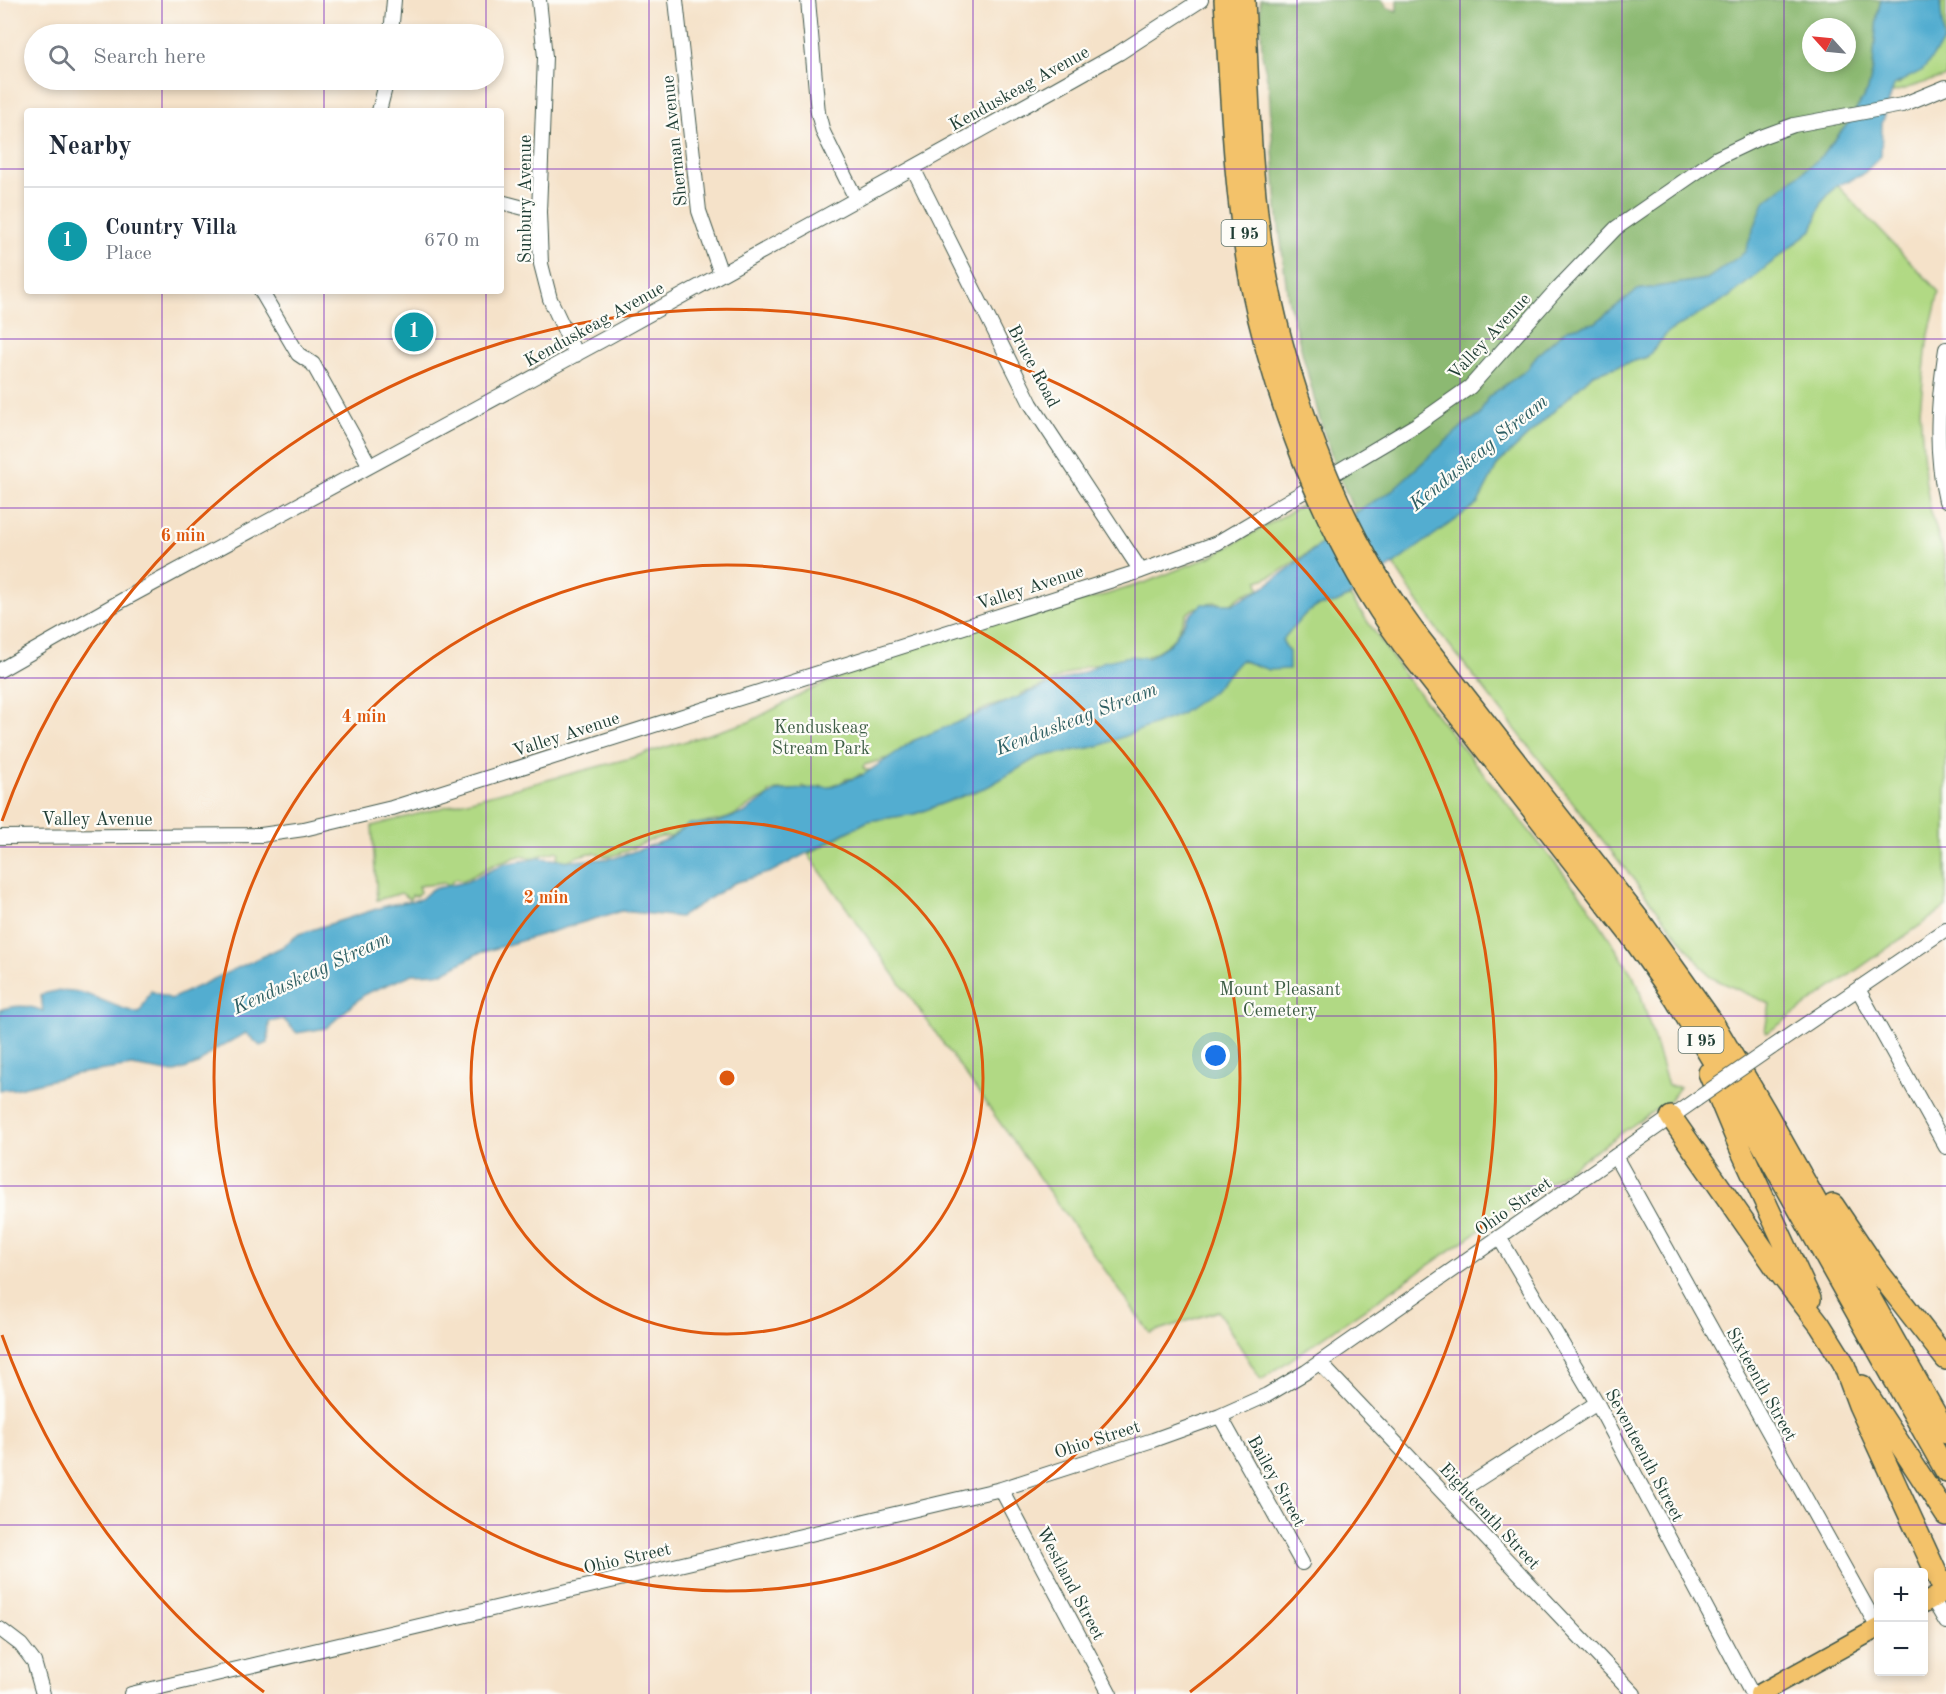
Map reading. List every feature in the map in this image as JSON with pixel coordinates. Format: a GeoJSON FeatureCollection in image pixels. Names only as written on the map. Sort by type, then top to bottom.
{"type":"FeatureCollection","features":[{"type":"Feature","properties":{"kind":"highway","name":"I 95"},"geometry":{"type":"LineString","coordinates":[[1225,0],[1237,176],[1249,270],[1270,359],[1309,453],[1338,501],[1409,638],[1630,934],[1675,998],[1726,1081],[1946,1471]]}},
{"type":"Feature","properties":{"kind":"highway","name":"I 95"},"geometry":{"type":"LineString","coordinates":[[1244,0],[1253,178],[1264,264],[1309,453]]}},
{"type":"Feature","properties":{"kind":"highway","name":"I 95"},"geometry":{"type":"LineString","coordinates":[[1409,638],[1661,949],[1719,1032],[1946,1432]]}},
{"type":"Feature","properties":{"kind":"highway"},"geometry":{"type":"LineString","coordinates":[[1630,934],[1701,1054],[1820,1325]]}},
{"type":"Feature","properties":{"kind":"highway"},"geometry":{"type":"LineString","coordinates":[[1765,1111],[1881,1275],[1946,1359]]}},
{"type":"Feature","properties":{"kind":"highway"},"geometry":{"type":"LineString","coordinates":[[1671,1117],[1779,1272],[1820,1325],[1946,1515]]}},
{"type":"Feature","properties":{"kind":"highway"},"geometry":{"type":"LineString","coordinates":[[1843,1362],[1937,1596]]}},
{"type":"Feature","properties":{"kind":"main road"},"geometry":{"type":"LineString","coordinates":[[1759,1694],[1874,1630]]}},
{"type":"Feature","properties":{"kind":"street"},"geometry":{"type":"LineString","coordinates":[[393,24],[394,0]]}},
{"type":"Feature","properties":{"kind":"street","name":"Sunbury Avenue"},"geometry":{"type":"LineString","coordinates":[[539,0],[544,57],[539,212],[540,254],[546,286],[554,311],[576,355]]}},
{"type":"Feature","properties":{"kind":"street","name":"Sherman Avenue"},"geometry":{"type":"LineString","coordinates":[[676,0],[699,211],[721,274]]}},
{"type":"Feature","properties":{"kind":"street"},"geometry":{"type":"LineString","coordinates":[[808,0],[818,113],[823,132],[856,199]]}},
{"type":"Feature","properties":{"kind":"street","name":"Kenduskeag Avenue"},"geometry":{"type":"LineString","coordinates":[[0,670],[123,600],[576,355],[1077,77],[1201,0]]}},
{"type":"Feature","properties":{"kind":"street","name":"Valley Avenue"},"geometry":{"type":"LineString","coordinates":[[0,837],[246,836],[289,832],[340,822],[392,808],[1141,571],[1217,543],[1416,425],[1470,387],[1558,288],[1617,228],[1717,158],[1761,137],[1794,125],[1902,105],[1946,87]]}},
{"type":"Feature","properties":{"kind":"street"},"geometry":{"type":"LineString","coordinates":[[380,108],[384,90]]}},
{"type":"Feature","properties":{"kind":"street","name":"Bruce Road"},"geometry":{"type":"LineString","coordinates":[[913,168],[1031,404],[1141,571]]}},
{"type":"Feature","properties":{"kind":"street"},"geometry":{"type":"LineString","coordinates":[[504,203],[539,212]]}},
{"type":"Feature","properties":{"kind":"street"},"geometry":{"type":"LineString","coordinates":[[263,294],[298,354],[313,364],[370,466]]}},
{"type":"Feature","properties":{"kind":"street"},"geometry":{"type":"LineString","coordinates":[[1946,349],[1937,439],[1940,475],[1946,501]]}},
{"type":"Feature","properties":{"kind":"street","name":"Ohio Street"},"geometry":{"type":"LineString","coordinates":[[131,1694],[1000,1489],[1220,1416],[1267,1395],[1320,1363],[1671,1117],[1946,929]]}},
{"type":"Feature","properties":{"kind":"street"},"geometry":{"type":"LineString","coordinates":[[1858,988],[1946,1148]]}},
{"type":"Feature","properties":{"kind":"street","name":"Sixteenth Street"},"geometry":{"type":"LineString","coordinates":[[1615,1156],[1875,1622]]}},
{"type":"Feature","properties":{"kind":"street","name":"Seventeenth Street"},"geometry":{"type":"LineString","coordinates":[[1499,1237],[1597,1403],[1752,1694]]}},
{"type":"Feature","properties":{"kind":"street","name":"Eighteenth Street"},"geometry":{"type":"LineString","coordinates":[[1320,1363],[1634,1694]]}},
{"type":"Feature","properties":{"kind":"street"},"geometry":{"type":"LineString","coordinates":[[1449,1498],[1597,1403]]}},
{"type":"Feature","properties":{"kind":"street","name":"Bailey Street"},"geometry":{"type":"LineString","coordinates":[[1220,1416],[1302,1563]]}},
{"type":"Feature","properties":{"kind":"street","name":"Westland Street"},"geometry":{"type":"LineString","coordinates":[[1000,1489],[1110,1694]]}},
{"type":"Feature","properties":{"kind":"street"},"geometry":{"type":"LineString","coordinates":[[1937,1596],[1946,1622]]}},
{"type":"Feature","properties":{"kind":"street"},"geometry":{"type":"LineString","coordinates":[[0,1629],[21,1645],[34,1662],[43,1694]]}},
{"type":"Feature","properties":{"kind":"green space"},"geometry":{"type":"Polygon","coordinates":[[[1260,0],[1382,0],[1388,8],[1397,11],[1397,0],[1881,0],[1877,16],[1873,68],[1868,90],[1849,122],[1820,158],[1764,202],[1746,252],[1707,279],[1637,290],[1595,323],[1567,329],[1536,356],[1528,369],[1488,397],[1479,416],[1465,424],[1389,493],[1355,514],[1334,464],[1320,420],[1288,299],[1277,209],[1269,87],[1262,54],[1260,0]]]}},
{"type":"Feature","properties":{"kind":"green space"},"geometry":{"type":"Polygon","coordinates":[[[1946,0],[1946,76],[1891,93],[1892,84],[1899,84],[1926,62],[1940,46],[1941,4],[1946,0]]]}},
{"type":"Feature","properties":{"kind":"green space"},"geometry":{"type":"Polygon","coordinates":[[[1837,185],[1939,292],[1927,343],[1920,410],[1925,477],[1930,508],[1946,563],[1946,907],[1767,1033],[1765,1030],[1770,1004],[1710,977],[1432,623],[1393,564],[1478,503],[1498,464],[1593,374],[1647,357],[1668,332],[1729,297],[1812,230],[1822,202],[1837,185]]]}},
{"type":"Feature","properties":{"kind":"green space","name":"Kenduskeag Stream Park"},"geometry":{"type":"Polygon","coordinates":[[[1306,503],[1324,542],[1276,574],[1258,581],[1259,590],[1257,592],[1256,590],[1246,594],[1226,607],[1215,602],[1192,610],[1185,617],[1173,639],[1161,649],[1147,656],[1148,661],[1097,664],[1076,670],[1022,693],[1019,697],[986,708],[946,729],[912,741],[891,757],[864,765],[865,770],[871,770],[866,775],[860,774],[855,778],[845,779],[841,785],[837,783],[827,788],[821,786],[810,790],[803,786],[801,790],[776,790],[769,793],[768,797],[728,818],[684,828],[672,837],[650,840],[610,856],[589,853],[566,861],[557,858],[559,853],[557,851],[531,858],[520,856],[495,864],[463,881],[455,879],[448,886],[445,883],[418,886],[420,892],[416,896],[412,895],[410,899],[401,893],[377,900],[372,826],[627,759],[749,722],[810,690],[864,666],[935,639],[1045,608],[1095,598],[1147,582],[1214,555],[1306,503]]]}},
{"type":"Feature","properties":{"kind":"green space","name":"Mount Pleasant Cemetery"},"geometry":{"type":"Polygon","coordinates":[[[1350,596],[1405,676],[1587,903],[1637,982],[1668,1086],[1680,1087],[1671,1099],[1261,1380],[1218,1311],[1150,1333],[808,854],[868,821],[915,814],[989,786],[1038,757],[1099,746],[1211,693],[1241,660],[1269,670],[1289,652],[1282,640],[1305,614],[1318,606],[1336,603],[1350,596]]]}},
{"type":"Feature","properties":{"kind":"water","name":"Kenduskeag Stream"},"geometry":{"type":"Polygon","coordinates":[[[1881,0],[1940,0],[1944,41],[1923,70],[1894,85],[1882,124],[1881,156],[1862,175],[1836,186],[1822,202],[1812,230],[1729,297],[1668,332],[1647,357],[1593,374],[1498,464],[1478,503],[1350,596],[1336,603],[1318,606],[1305,614],[1282,640],[1289,652],[1289,669],[1269,670],[1241,660],[1211,693],[1179,715],[1099,746],[1038,757],[989,786],[915,814],[868,821],[771,872],[734,883],[680,917],[621,911],[477,954],[443,973],[413,974],[365,994],[326,1028],[297,1033],[283,1019],[269,1022],[268,1043],[260,1046],[246,1033],[214,1050],[198,1064],[173,1073],[132,1066],[76,1074],[14,1089],[0,1090],[0,1010],[22,1006],[43,1011],[41,995],[68,990],[139,1013],[151,991],[171,999],[282,947],[299,934],[389,905],[421,899],[432,889],[466,882],[504,864],[539,858],[572,861],[615,858],[669,839],[689,824],[715,823],[744,813],[777,791],[829,787],[863,775],[915,740],[1087,671],[1102,662],[1130,656],[1148,658],[1171,643],[1188,617],[1202,604],[1233,604],[1263,588],[1321,544],[1327,534],[1367,505],[1389,493],[1465,424],[1479,416],[1488,397],[1528,369],[1536,356],[1567,329],[1595,323],[1637,290],[1707,279],[1745,252],[1764,202],[1820,158],[1849,122],[1868,90],[1873,68],[1877,16],[1881,0]]]}},
{"type":"Feature","properties":{"kind":"place","name":"Country Villa"},"geometry":{"type":"Point","coordinates":[414,332]}}]}
